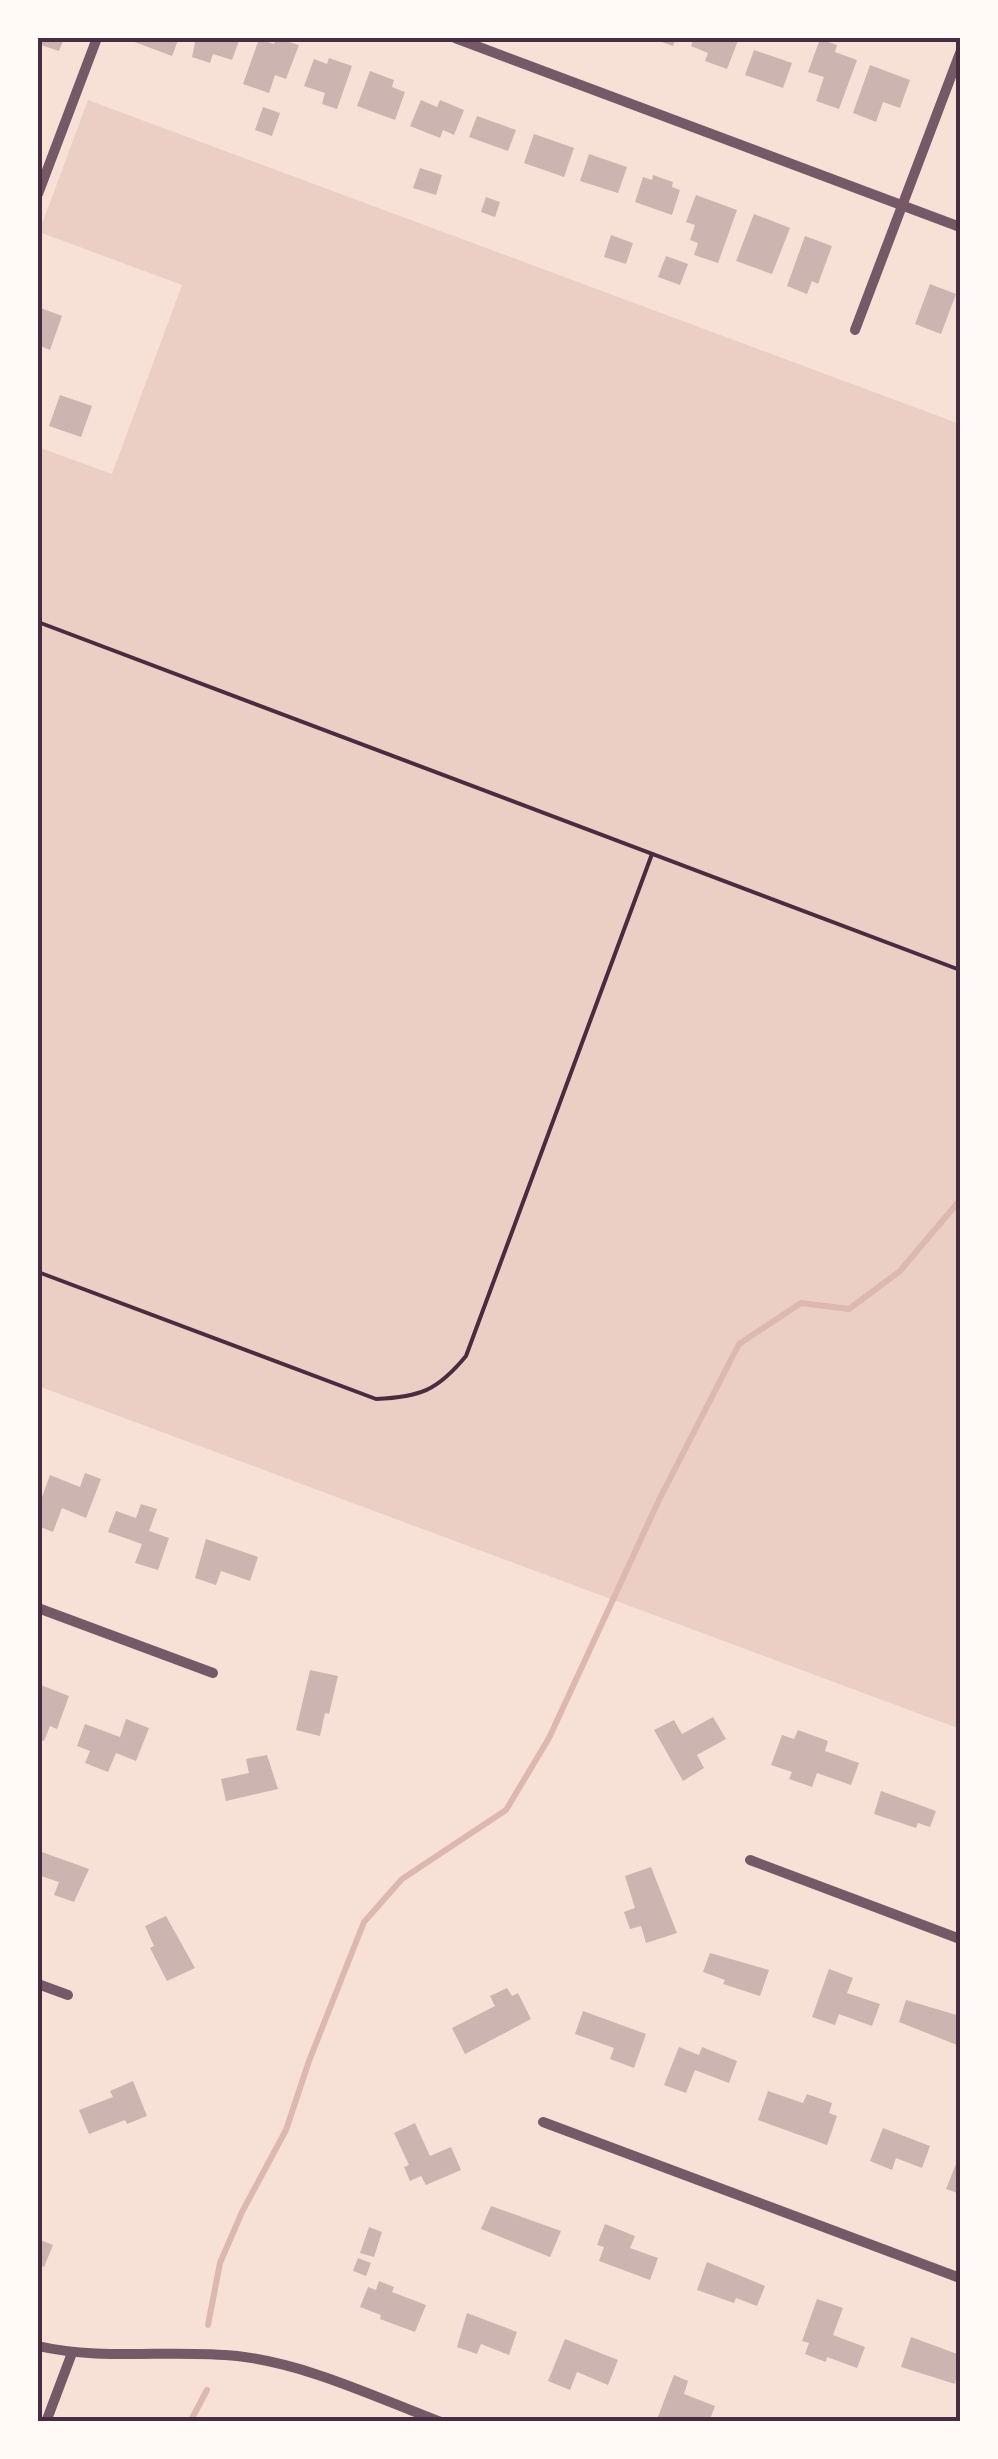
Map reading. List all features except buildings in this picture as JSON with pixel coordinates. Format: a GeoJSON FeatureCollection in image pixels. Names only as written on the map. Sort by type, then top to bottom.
{"type":"FeatureCollection","features":[{"type":"Feature","properties":{"kind":"street"},"geometry":{"type":"LineString","coordinates":[[38,194],[96,38]]}},
{"type":"Feature","properties":{"kind":"street"},"geometry":{"type":"LineString","coordinates":[[455,38],[960,227]]}},
{"type":"Feature","properties":{"kind":"street"},"geometry":{"type":"LineString","coordinates":[[855,330],[960,53]]}},
{"type":"Feature","properties":{"kind":"street"},"geometry":{"type":"LineString","coordinates":[[38,1608],[214,1673]]}},
{"type":"Feature","properties":{"kind":"street"},"geometry":{"type":"LineString","coordinates":[[750,1860],[960,1938]]}},
{"type":"Feature","properties":{"kind":"street"},"geometry":{"type":"LineString","coordinates":[[38,1984],[68,1996]]}},
{"type":"Feature","properties":{"kind":"street"},"geometry":{"type":"LineString","coordinates":[[543,2122],[960,2278]]}},
{"type":"Feature","properties":{"kind":"street"},"geometry":{"type":"LineString","coordinates":[[38,2346],[72,2353],[218,2354],[262,2360],[303,2370],[441,2422]]}},
{"type":"Feature","properties":{"kind":"street"},"geometry":{"type":"LineString","coordinates":[[46,2422],[72,2353]]}},
{"type":"Feature","properties":{"kind":"path"},"geometry":{"type":"LineString","coordinates":[[38,622],[960,970]]}},
{"type":"Feature","properties":{"kind":"path"},"geometry":{"type":"LineString","coordinates":[[38,1272],[376,1399],[413,1397],[446,1380],[466,1356],[652,854]]}},
{"type":"Feature","properties":{"kind":"shaded area"},"geometry":{"type":"Polygon","coordinates":[[[88,100],[960,424],[960,1729],[38,1386],[38,447],[112,474],[182,285],[39,232],[88,100]]]}},
{"type":"Feature","properties":{"kind":"waterway"},"geometry":{"type":"LineString","coordinates":[[208,2325],[220,2263],[286,2130],[364,1922],[402,1879],[506,1810],[549,1738],[659,1500],[739,1344],[801,1303],[849,1309],[900,1271],[960,1200]]}},
{"type":"Feature","properties":{"kind":"waterway"},"geometry":{"type":"LineString","coordinates":[[190,2422],[207,2390]]}}]}
